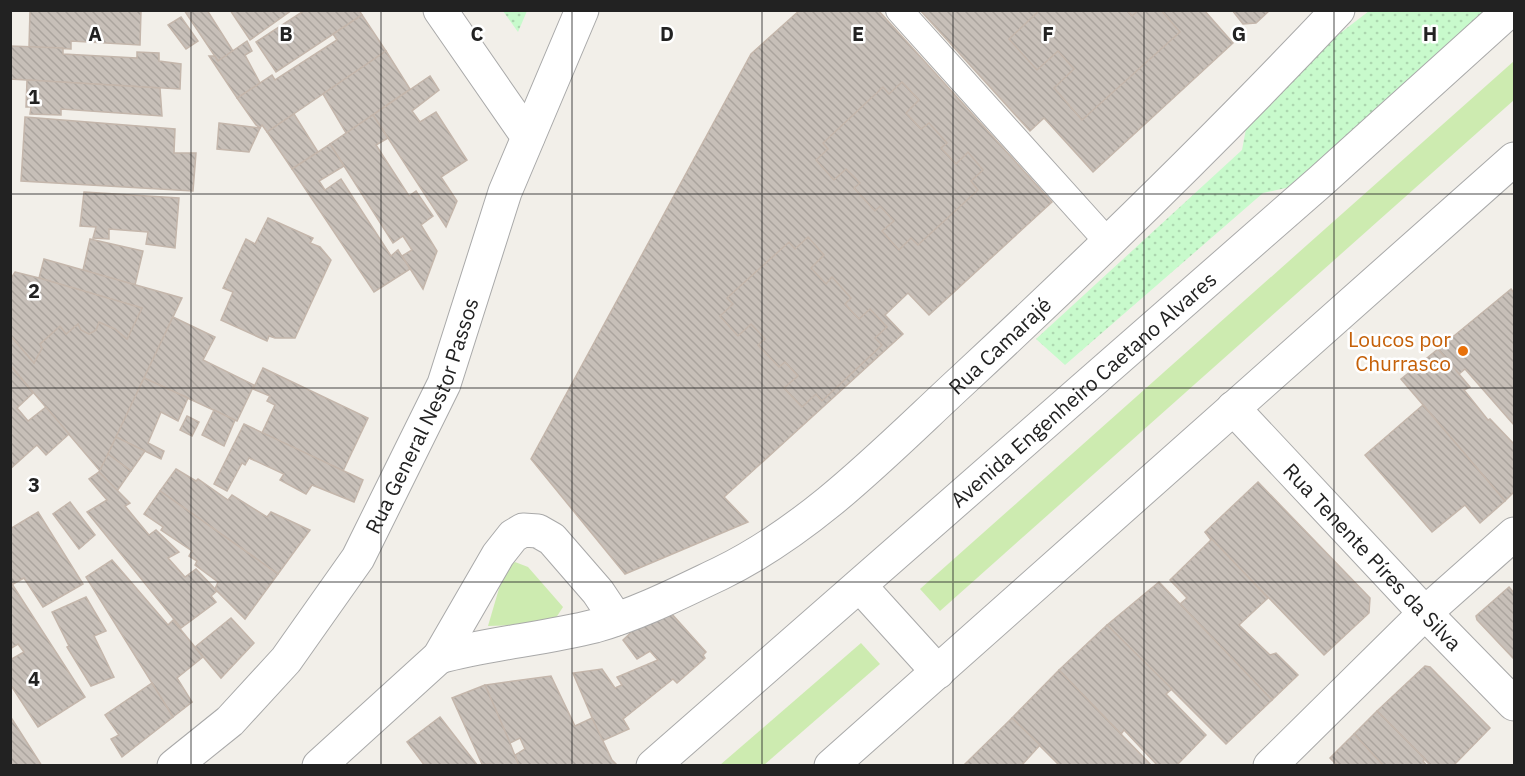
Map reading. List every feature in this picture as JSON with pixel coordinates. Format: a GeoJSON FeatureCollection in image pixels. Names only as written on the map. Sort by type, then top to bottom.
{"type":"FeatureCollection","features":[{"type":"Feature","properties":{"kind":"street"},"geometry":{"type":"LineString","coordinates":[[440,10],[528,137]]}},
{"type":"Feature","properties":{"kind":"street","name":"Rua General Nestor Passos"},"geometry":{"type":"LineString","coordinates":[[174,765],[230,721],[286,660],[358,558],[444,384],[505,192],[582,10]]}},
{"type":"Feature","properties":{"kind":"street","name":"Rua Camarajé"},"geometry":{"type":"LineString","coordinates":[[439,657],[465,650],[566,633],[616,619],[756,555],[824,507],[1108,242],[1233,121],[1338,10]]}},
{"type":"Feature","properties":{"kind":"street","name":"Avenida Engenheiro Caetano Alvares"},"geometry":{"type":"LineString","coordinates":[[653,765],[1322,180],[1510,10]]}},
{"type":"Feature","properties":{"kind":"street"},"geometry":{"type":"LineString","coordinates":[[831,765],[1515,159]]}},
{"type":"Feature","properties":{"kind":"street","name":"Rua Tenente Píres da Silva"},"geometry":{"type":"LineString","coordinates":[[1233,408],[1425,614],[1515,704]]}},
{"type":"Feature","properties":{"kind":"street"},"geometry":{"type":"LineString","coordinates":[[319,765],[439,657],[486,574],[513,536],[523,530],[538,531],[552,539],[598,592],[616,619]]}},
{"type":"Feature","properties":{"kind":"street"},"geometry":{"type":"LineString","coordinates":[[1270,765],[1425,614],[1515,534]]}},
{"type":"Feature","properties":{"kind":"street"},"geometry":{"type":"LineString","coordinates":[[860,586],[938,672]]}},
{"type":"Feature","properties":{"kind":"lane"},"geometry":{"type":"LineString","coordinates":[[899,10],[1108,242]]}},
{"type":"Feature","properties":{"kind":"green space"},"geometry":{"type":"Polygon","coordinates":[[[503,11],[527,11],[518,32],[503,11]]]}},
{"type":"Feature","properties":{"kind":"green space"},"geometry":{"type":"Polygon","coordinates":[[[1369,11],[1487,11],[1322,180],[1263,193],[1065,365],[1036,339],[1242,150],[1251,102],[1369,11]]]}},
{"type":"Feature","properties":{"kind":"green space"},"geometry":{"type":"Polygon","coordinates":[[[1514,61],[1514,100],[940,611],[920,589],[1514,61]]]}},
{"type":"Feature","properties":{"kind":"green space"},"geometry":{"type":"Polygon","coordinates":[[[515,562],[528,567],[563,607],[552,624],[488,626],[505,568],[515,562]]]}},
{"type":"Feature","properties":{"kind":"green space"},"geometry":{"type":"Polygon","coordinates":[[[861,643],[880,664],[764,765],[720,765],[861,643]]]}},
{"type":"Feature","properties":{"kind":"building"},"geometry":{"type":"Polygon","coordinates":[[[30,10],[141,11],[140,45],[71,41],[71,49],[29,47],[30,10]]]}},
{"type":"Feature","properties":{"kind":"building"},"geometry":{"type":"Polygon","coordinates":[[[184,10],[207,10],[233,51],[218,61],[184,10]]]}},
{"type":"Feature","properties":{"kind":"building"},"geometry":{"type":"Polygon","coordinates":[[[230,10],[292,10],[250,40],[230,10]]]}},
{"type":"Feature","properties":{"kind":"building"},"geometry":{"type":"Polygon","coordinates":[[[305,10],[359,10],[362,15],[276,72],[256,42],[305,10]]]}},
{"type":"Feature","properties":{"kind":"building"},"geometry":{"type":"Polygon","coordinates":[[[800,10],[878,10],[1052,202],[929,315],[908,293],[885,315],[903,334],[724,497],[748,522],[625,574],[531,459],[751,54],[800,10]]]}},
{"type":"Feature","properties":{"kind":"building"},"geometry":{"type":"Polygon","coordinates":[[[920,10],[1204,10],[1233,43],[1093,172],[1044,118],[1030,131],[920,10]]]}},
{"type":"Feature","properties":{"kind":"building"},"geometry":{"type":"Polygon","coordinates":[[[1040,10],[1127,10],[1132,16],[1139,10],[1161,10],[1180,32],[1082,120],[1054,88],[1074,69],[1058,51],[1037,70],[1009,39],[1040,10]]]}},
{"type":"Feature","properties":{"kind":"building"},"geometry":{"type":"Polygon","coordinates":[[[1232,10],[1270,10],[1256,23],[1243,24],[1232,10]]]}},
{"type":"Feature","properties":{"kind":"building"},"geometry":{"type":"Polygon","coordinates":[[[362,15],[386,51],[267,132],[262,125],[260,128],[256,125],[237,98],[272,75],[275,80],[337,40],[333,34],[362,15]]]}},
{"type":"Feature","properties":{"kind":"building"},"geometry":{"type":"Polygon","coordinates":[[[181,17],[198,41],[186,49],[168,25],[181,17]]]}},
{"type":"Feature","properties":{"kind":"building"},"geometry":{"type":"Polygon","coordinates":[[[247,41],[252,51],[245,55],[260,83],[237,98],[209,56],[215,56],[218,61],[247,41]]]}},
{"type":"Feature","properties":{"kind":"building"},"geometry":{"type":"Polygon","coordinates":[[[10,46],[63,48],[63,54],[137,58],[137,52],[159,53],[159,61],[181,64],[180,89],[10,79],[10,46]]]}},
{"type":"Feature","properties":{"kind":"building"},"geometry":{"type":"Polygon","coordinates":[[[386,51],[410,89],[346,133],[323,94],[386,51]]]}},
{"type":"Feature","properties":{"kind":"building"},"geometry":{"type":"Polygon","coordinates":[[[430,76],[439,90],[412,111],[420,122],[436,112],[467,160],[441,177],[457,201],[446,227],[373,115],[430,76]]]}},
{"type":"Feature","properties":{"kind":"building"},"geometry":{"type":"Polygon","coordinates":[[[27,80],[160,88],[162,116],[61,109],[61,115],[30,114],[31,107],[26,107],[27,80]]]}},
{"type":"Feature","properties":{"kind":"building"},"geometry":{"type":"Polygon","coordinates":[[[902,82],[919,100],[906,113],[921,129],[929,123],[947,143],[941,148],[956,164],[968,152],[983,170],[971,181],[978,190],[918,245],[911,238],[899,250],[882,231],[894,221],[880,206],[875,211],[854,188],[860,183],[846,169],[834,180],[816,160],[828,149],[823,143],[883,87],[889,94],[902,82]]]}},
{"type":"Feature","properties":{"kind":"building"},"geometry":{"type":"Polygon","coordinates":[[[294,114],[318,152],[292,169],[267,132],[294,114]]]}},
{"type":"Feature","properties":{"kind":"building"},"geometry":{"type":"Polygon","coordinates":[[[373,115],[388,138],[376,145],[409,196],[416,191],[433,216],[421,225],[437,251],[423,289],[402,256],[412,250],[403,236],[393,243],[330,144],[373,115]]]}},
{"type":"Feature","properties":{"kind":"building"},"geometry":{"type":"Polygon","coordinates":[[[25,117],[175,129],[174,153],[196,153],[193,191],[21,181],[25,117]]]}},
{"type":"Feature","properties":{"kind":"building"},"geometry":{"type":"Polygon","coordinates":[[[219,123],[260,128],[249,152],[217,149],[219,123]]]}},
{"type":"Feature","properties":{"kind":"building"},"geometry":{"type":"Polygon","coordinates":[[[330,144],[344,166],[319,181],[325,190],[341,179],[391,256],[398,250],[410,269],[374,292],[292,169],[330,144]]]}},
{"type":"Feature","properties":{"kind":"building"},"geometry":{"type":"Polygon","coordinates":[[[84,192],[179,198],[175,248],[146,244],[148,232],[109,229],[109,239],[93,238],[96,227],[80,226],[84,192]]]}},
{"type":"Feature","properties":{"kind":"building"},"geometry":{"type":"Polygon","coordinates":[[[268,218],[313,238],[310,243],[320,247],[331,260],[295,338],[269,336],[267,341],[221,320],[233,292],[223,288],[246,239],[255,244],[268,218]]]}},
{"type":"Feature","properties":{"kind":"building"},"geometry":{"type":"Polygon","coordinates":[[[808,237],[824,255],[811,268],[826,284],[832,277],[851,298],[845,304],[859,319],[870,309],[887,327],[875,338],[882,345],[822,401],[816,394],[802,407],[784,388],[798,376],[785,362],[779,367],[758,345],[765,339],[751,324],[738,336],[720,316],[733,304],[727,298],[789,242],[795,249],[808,237]]]}},
{"type":"Feature","properties":{"kind":"building"},"geometry":{"type":"Polygon","coordinates":[[[90,239],[143,251],[135,285],[83,270],[90,239]]]}},
{"type":"Feature","properties":{"kind":"building"},"geometry":{"type":"Polygon","coordinates":[[[44,259],[182,298],[100,471],[10,365],[10,335],[34,363],[42,348],[40,344],[60,326],[66,334],[78,324],[81,330],[89,334],[96,330],[99,322],[115,329],[127,339],[142,308],[39,278],[44,259]]]}},
{"type":"Feature","properties":{"kind":"building"},"geometry":{"type":"Polygon","coordinates":[[[15,272],[142,308],[127,339],[115,329],[99,322],[96,330],[89,334],[81,330],[78,324],[66,334],[60,326],[40,344],[42,348],[34,363],[10,335],[10,280],[15,272]]]}},
{"type":"Feature","properties":{"kind":"building"},"geometry":{"type":"Polygon","coordinates":[[[1511,289],[1514,293],[1514,425],[1465,369],[1459,374],[1438,349],[1511,289]]]}},
{"type":"Feature","properties":{"kind":"building"},"geometry":{"type":"Polygon","coordinates":[[[173,317],[215,337],[203,360],[254,385],[237,421],[144,378],[173,317]]]}},
{"type":"Feature","properties":{"kind":"building"},"geometry":{"type":"Polygon","coordinates":[[[1438,349],[1470,387],[1464,390],[1488,420],[1490,419],[1514,444],[1514,492],[1505,501],[1401,379],[1438,349]]]}},
{"type":"Feature","properties":{"kind":"building"},"geometry":{"type":"Polygon","coordinates":[[[10,365],[33,393],[17,408],[28,421],[46,407],[69,434],[46,455],[37,445],[10,469],[10,365]]]}},
{"type":"Feature","properties":{"kind":"building"},"geometry":{"type":"Polygon","coordinates":[[[263,368],[368,418],[343,471],[262,433],[275,405],[267,401],[270,396],[253,389],[263,368]]]}},
{"type":"Feature","properties":{"kind":"building"},"geometry":{"type":"Polygon","coordinates":[[[144,378],[188,398],[178,421],[161,412],[148,443],[164,451],[161,459],[116,437],[144,378]]]}},
{"type":"Feature","properties":{"kind":"building"},"geometry":{"type":"Polygon","coordinates":[[[1423,405],[1505,501],[1480,523],[1465,505],[1432,532],[1365,455],[1423,405]]]}},
{"type":"Feature","properties":{"kind":"building"},"geometry":{"type":"Polygon","coordinates":[[[214,410],[235,420],[224,446],[202,435],[214,410]]]}},
{"type":"Feature","properties":{"kind":"building"},"geometry":{"type":"Polygon","coordinates":[[[187,416],[199,422],[192,436],[180,430],[187,416]]]}},
{"type":"Feature","properties":{"kind":"building"},"geometry":{"type":"Polygon","coordinates":[[[244,424],[363,480],[354,502],[312,485],[306,494],[280,480],[284,474],[249,458],[245,465],[242,463],[227,491],[214,484],[244,424]]]}},
{"type":"Feature","properties":{"kind":"building"},"geometry":{"type":"Polygon","coordinates":[[[116,437],[145,451],[131,471],[108,454],[116,437]]]}},
{"type":"Feature","properties":{"kind":"building"},"geometry":{"type":"Polygon","coordinates":[[[108,454],[131,471],[117,491],[99,472],[108,454]]]}},
{"type":"Feature","properties":{"kind":"building"},"geometry":{"type":"Polygon","coordinates":[[[176,469],[196,481],[198,479],[228,500],[232,495],[267,517],[271,512],[310,530],[278,574],[160,491],[176,469]]]}},
{"type":"Feature","properties":{"kind":"building"},"geometry":{"type":"Polygon","coordinates":[[[99,472],[130,503],[125,506],[149,535],[156,530],[179,552],[168,558],[185,577],[196,569],[217,591],[211,596],[216,602],[181,628],[87,512],[107,500],[89,479],[99,472]]]}},
{"type":"Feature","properties":{"kind":"building"},"geometry":{"type":"Polygon","coordinates":[[[1258,482],[1370,598],[1369,613],[1324,655],[1205,532],[1258,482]]]}},
{"type":"Feature","properties":{"kind":"building"},"geometry":{"type":"Polygon","coordinates":[[[160,491],[278,574],[245,619],[215,589],[218,582],[195,565],[197,561],[189,556],[192,551],[161,530],[163,527],[144,514],[160,491]]]}},
{"type":"Feature","properties":{"kind":"building"},"geometry":{"type":"Polygon","coordinates":[[[70,502],[95,535],[79,549],[53,514],[70,502]]]}},
{"type":"Feature","properties":{"kind":"building"},"geometry":{"type":"Polygon","coordinates":[[[38,512],[83,584],[43,607],[24,578],[13,584],[10,581],[10,529],[38,512]]]}},
{"type":"Feature","properties":{"kind":"building"},"geometry":{"type":"Polygon","coordinates":[[[1205,532],[1268,598],[1239,625],[1270,655],[1276,653],[1298,675],[1272,700],[1180,604],[1187,598],[1170,580],[1211,540],[1205,532]]]}},
{"type":"Feature","properties":{"kind":"building"},"geometry":{"type":"Polygon","coordinates":[[[112,560],[168,625],[173,620],[203,657],[177,678],[192,702],[173,717],[86,577],[112,560]]]}},
{"type":"Feature","properties":{"kind":"building"},"geometry":{"type":"Polygon","coordinates":[[[10,581],[85,697],[38,727],[10,684],[10,660],[24,652],[18,644],[10,649],[10,581]]]}},
{"type":"Feature","properties":{"kind":"building"},"geometry":{"type":"Polygon","coordinates":[[[1159,582],[1272,700],[1226,744],[1107,625],[1159,582]]]}},
{"type":"Feature","properties":{"kind":"building"},"geometry":{"type":"Polygon","coordinates":[[[1509,587],[1514,593],[1514,659],[1477,620],[1476,616],[1509,587]]]}},
{"type":"Feature","properties":{"kind":"building"},"geometry":{"type":"Polygon","coordinates":[[[86,597],[106,631],[94,636],[114,677],[91,686],[67,647],[69,646],[52,612],[86,597]]]}},
{"type":"Feature","properties":{"kind":"building"},"geometry":{"type":"Polygon","coordinates":[[[662,603],[706,652],[703,655],[705,658],[677,683],[673,679],[623,719],[629,729],[602,741],[573,673],[602,669],[615,688],[622,685],[617,677],[658,660],[650,651],[637,659],[623,640],[662,603]]]}},
{"type":"Feature","properties":{"kind":"building"},"geometry":{"type":"Polygon","coordinates":[[[231,618],[254,643],[221,678],[195,647],[231,618]]]}},
{"type":"Feature","properties":{"kind":"building"},"geometry":{"type":"Polygon","coordinates":[[[1107,625],[1172,689],[1166,694],[1206,735],[1176,766],[1158,766],[1124,730],[1121,734],[1059,670],[1107,625]]]}},
{"type":"Feature","properties":{"kind":"building"},"geometry":{"type":"Polygon","coordinates":[[[1425,666],[1430,667],[1490,728],[1453,766],[1431,766],[1377,711],[1425,666]]]}},
{"type":"Feature","properties":{"kind":"building"},"geometry":{"type":"Polygon","coordinates":[[[1059,670],[1152,766],[1060,766],[1012,718],[1059,670]]]}},
{"type":"Feature","properties":{"kind":"building"},"geometry":{"type":"Polygon","coordinates":[[[551,676],[575,726],[592,718],[612,760],[618,766],[519,766],[515,755],[525,749],[520,738],[510,743],[485,685],[551,676]]]}},
{"type":"Feature","properties":{"kind":"building"},"geometry":{"type":"Polygon","coordinates":[[[152,683],[173,717],[122,757],[111,739],[119,735],[105,715],[152,683]]]}},
{"type":"Feature","properties":{"kind":"building"},"geometry":{"type":"Polygon","coordinates":[[[485,685],[519,766],[482,764],[452,698],[485,685]]]}},
{"type":"Feature","properties":{"kind":"building"},"geometry":{"type":"Polygon","coordinates":[[[1377,711],[1425,759],[1423,761],[1427,766],[1384,766],[1354,734],[1377,711]]]}},
{"type":"Feature","properties":{"kind":"building"},"geometry":{"type":"Polygon","coordinates":[[[10,716],[42,766],[10,766],[10,716]]]}},
{"type":"Feature","properties":{"kind":"building"},"geometry":{"type":"Polygon","coordinates":[[[440,717],[478,766],[425,766],[407,742],[440,717]]]}},
{"type":"Feature","properties":{"kind":"building"},"geometry":{"type":"Polygon","coordinates":[[[1012,718],[1040,745],[1021,766],[967,766],[965,764],[1012,718]]]}},
{"type":"Feature","properties":{"kind":"building"},"geometry":{"type":"Polygon","coordinates":[[[1354,734],[1384,766],[1338,766],[1330,758],[1354,734]]]}},
{"type":"Feature","properties":{"kind":"place","name":"Loucos por Churrasco"},"geometry":{"type":"Point","coordinates":[1463,351]}}]}
